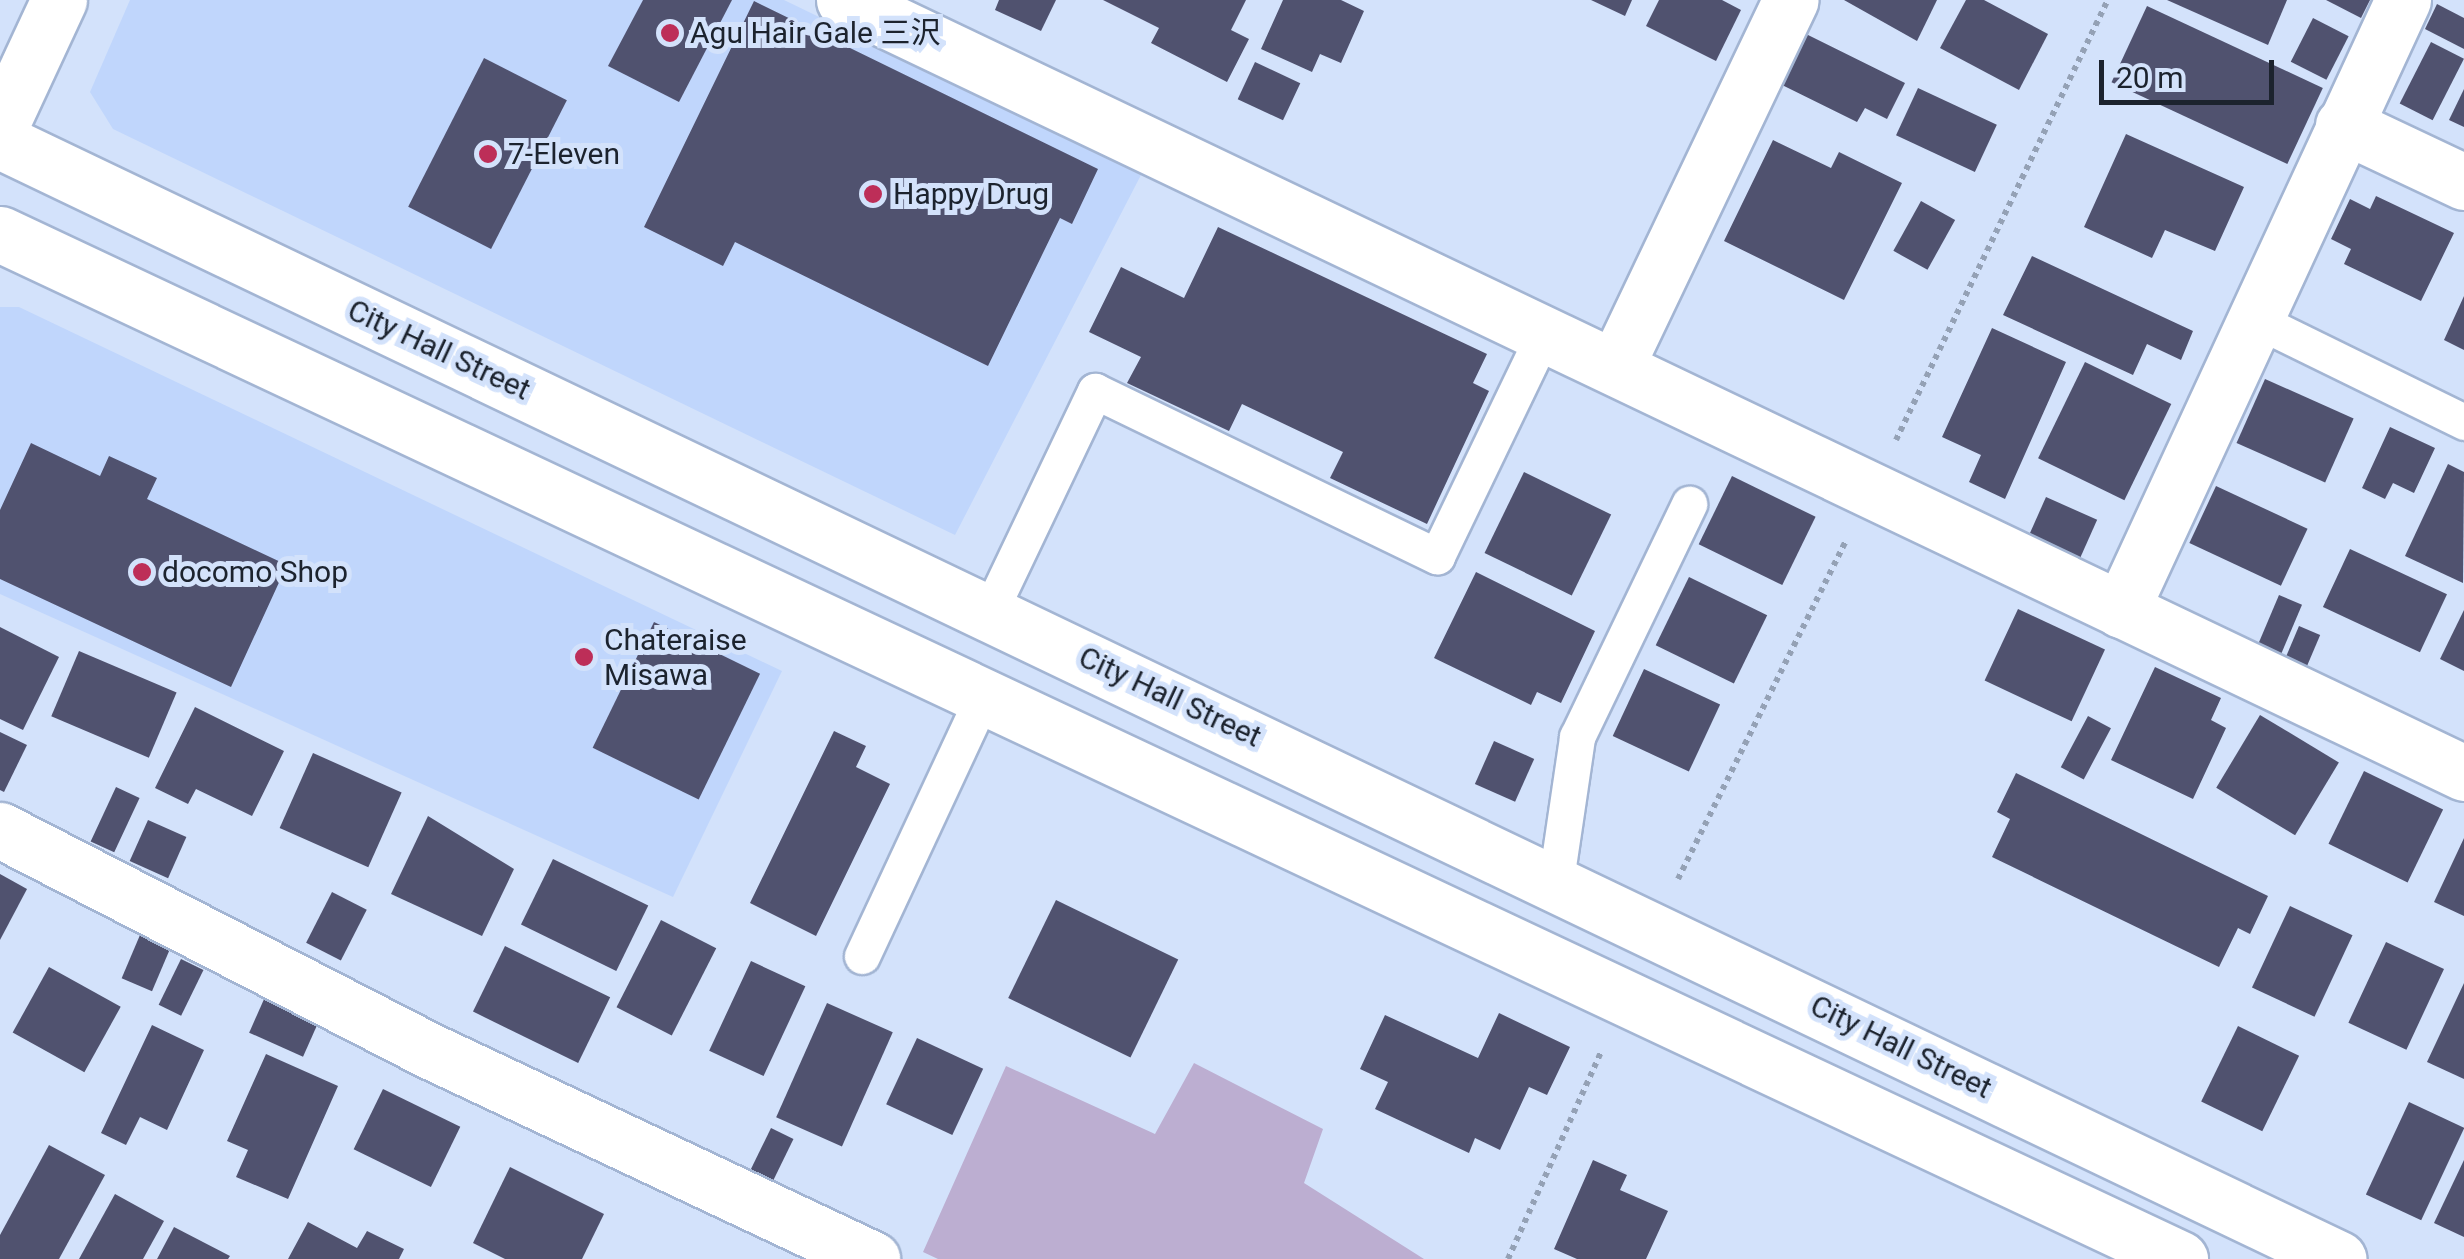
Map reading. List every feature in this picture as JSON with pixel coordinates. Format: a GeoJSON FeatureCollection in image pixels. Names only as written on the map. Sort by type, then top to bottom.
{"type":"FeatureCollection","features":[{"type":"Feature","properties":{"kind":"street"},"geometry":{"type":"LineString","coordinates":[[0,127],[59,0]]}},
{"type":"Feature","properties":{"kind":"street"},"geometry":{"type":"LineString","coordinates":[[844,0],[1618,364],[1870,492],[2464,773]]}},
{"type":"Feature","properties":{"kind":"street"},"geometry":{"type":"LineString","coordinates":[[1618,364],[1790,0]]}},
{"type":"Feature","properties":{"kind":"street"},"geometry":{"type":"LineString","coordinates":[[2122,610],[2404,0]]}},
{"type":"Feature","properties":{"kind":"street"},"geometry":{"type":"LineString","coordinates":[[2343,125],[2464,182]]}},
{"type":"Feature","properties":{"kind":"street","name":"City Hall Street"},"geometry":{"type":"LineString","coordinates":[[0,140],[1556,880],[2338,1259]]}},
{"type":"Feature","properties":{"kind":"street"},"geometry":{"type":"LineString","coordinates":[[0,234],[1627,993],[2180,1259]]}},
{"type":"Feature","properties":{"kind":"street"},"geometry":{"type":"LineString","coordinates":[[0,830],[428,1050],[872,1259]]}},
{"type":"Feature","properties":{"kind":"lane"},"geometry":{"type":"LineString","coordinates":[[2254,319],[2464,422]]}},
{"type":"Feature","properties":{"kind":"lane"},"geometry":{"type":"LineString","coordinates":[[990,612],[1095,391],[1437,556],[1546,332]]}},
{"type":"Feature","properties":{"kind":"lane"},"geometry":{"type":"LineString","coordinates":[[1556,880],[1577,737],[1689,504]]}},
{"type":"Feature","properties":{"kind":"lane"},"geometry":{"type":"LineString","coordinates":[[862,956],[985,692]]}},
{"type":"Feature","properties":{"kind":"path"},"geometry":{"type":"LineString","coordinates":[[1654,928],[2108,0]]}},
{"type":"Feature","properties":{"kind":"path"},"geometry":{"type":"LineString","coordinates":[[1508,1259],[1627,993]]}},
{"type":"Feature","properties":{"kind":"shaded area"},"geometry":{"type":"Polygon","coordinates":[[[130,0],[784,0],[1142,173],[955,535],[113,129],[90,92],[130,0]]]}},
{"type":"Feature","properties":{"kind":"shaded area"},"geometry":{"type":"Polygon","coordinates":[[[0,307],[19,307],[782,671],[673,897],[0,594],[0,307]]]}},
{"type":"Feature","properties":{"kind":"shaded area"},"geometry":{"type":"Polygon","coordinates":[[[1194,1063],[1323,1129],[1304,1183],[1424,1259],[938,1259],[923,1252],[1006,1066],[1155,1134],[1194,1063]]]}},
{"type":"Feature","properties":{"kind":"building","name":"Agu Hair Gale 三沢"},"geometry":{"type":"Polygon","coordinates":[[[643,0],[732,0],[679,102],[608,66],[643,0]]]}},
{"type":"Feature","properties":{"kind":"building"},"geometry":{"type":"Polygon","coordinates":[[[999,0],[1056,0],[1041,31],[995,10],[999,0]]]}},
{"type":"Feature","properties":{"kind":"building"},"geometry":{"type":"Polygon","coordinates":[[[1103,0],[1246,0],[1231,30],[1249,39],[1227,82],[1151,43],[1159,28],[1103,0]]]}},
{"type":"Feature","properties":{"kind":"building"},"geometry":{"type":"Polygon","coordinates":[[[1283,0],[1341,0],[1364,11],[1341,63],[1320,54],[1312,72],[1261,49],[1283,0]]]}},
{"type":"Feature","properties":{"kind":"building"},"geometry":{"type":"Polygon","coordinates":[[[1591,0],[1632,0],[1625,16],[1591,0]]]}},
{"type":"Feature","properties":{"kind":"building"},"geometry":{"type":"Polygon","coordinates":[[[1659,0],[1722,0],[1741,10],[1716,61],[1646,26],[1659,0]]]}},
{"type":"Feature","properties":{"kind":"building"},"geometry":{"type":"Polygon","coordinates":[[[1844,0],[1937,0],[1917,41],[1844,0]]]}},
{"type":"Feature","properties":{"kind":"building"},"geometry":{"type":"Polygon","coordinates":[[[1966,0],[1984,0],[2048,34],[2019,90],[1940,48],[1966,0]]]}},
{"type":"Feature","properties":{"kind":"building"},"geometry":{"type":"Polygon","coordinates":[[[2167,0],[2287,0],[2268,45],[2167,0]]]}},
{"type":"Feature","properties":{"kind":"building"},"geometry":{"type":"Polygon","coordinates":[[[2326,0],[2370,0],[2361,18],[2326,0]]]}},
{"type":"Feature","properties":{"kind":"building","name":"Happy Drug"},"geometry":{"type":"Polygon","coordinates":[[[754,1],[1098,169],[1072,224],[1060,218],[988,366],[735,242],[723,266],[644,227],[754,1]]]}},
{"type":"Feature","properties":{"kind":"building"},"geometry":{"type":"Polygon","coordinates":[[[2437,4],[2464,18],[2464,49],[2425,29],[2437,4]]]}},
{"type":"Feature","properties":{"kind":"building"},"geometry":{"type":"Polygon","coordinates":[[[2147,6],[2323,88],[2287,164],[2112,82],[2147,6]]]}},
{"type":"Feature","properties":{"kind":"building"},"geometry":{"type":"Polygon","coordinates":[[[2313,18],[2349,36],[2326,80],[2291,62],[2313,18]]]}},
{"type":"Feature","properties":{"kind":"building"},"geometry":{"type":"Polygon","coordinates":[[[1804,33],[1905,83],[1887,119],[1865,108],[1857,122],[1778,83],[1804,33]]]}},
{"type":"Feature","properties":{"kind":"building"},"geometry":{"type":"Polygon","coordinates":[[[2431,42],[2464,59],[2433,120],[2400,103],[2431,42]]]}},
{"type":"Feature","properties":{"kind":"building","name":"7-Eleven"},"geometry":{"type":"Polygon","coordinates":[[[484,58],[567,100],[491,249],[408,207],[484,58]]]}},
{"type":"Feature","properties":{"kind":"building"},"geometry":{"type":"Polygon","coordinates":[[[1255,62],[1300,83],[1283,120],[1238,99],[1255,62]]]}},
{"type":"Feature","properties":{"kind":"building"},"geometry":{"type":"Polygon","coordinates":[[[1918,88],[1997,125],[1975,172],[1896,135],[1918,88]]]}},
{"type":"Feature","properties":{"kind":"building"},"geometry":{"type":"Polygon","coordinates":[[[2464,89],[2464,127],[2449,120],[2464,89]]]}},
{"type":"Feature","properties":{"kind":"building"},"geometry":{"type":"Polygon","coordinates":[[[2126,134],[2244,187],[2215,251],[2165,230],[2152,258],[2084,227],[2126,134]]]}},
{"type":"Feature","properties":{"kind":"building"},"geometry":{"type":"Polygon","coordinates":[[[1773,140],[1831,168],[1839,152],[1902,183],[1844,300],[1724,241],[1773,140]]]}},
{"type":"Feature","properties":{"kind":"building"},"geometry":{"type":"Polygon","coordinates":[[[2376,196],[2454,233],[2421,301],[2344,264],[2351,249],[2331,239],[2350,199],[2370,209],[2376,196]]]}},
{"type":"Feature","properties":{"kind":"building"},"geometry":{"type":"Polygon","coordinates":[[[1921,201],[1955,220],[1927,270],[1893,251],[1921,201]]]}},
{"type":"Feature","properties":{"kind":"building"},"geometry":{"type":"Polygon","coordinates":[[[1218,227],[1487,354],[1473,383],[1489,391],[1427,524],[1330,478],[1343,452],[1242,404],[1229,431],[1127,383],[1141,357],[1089,332],[1121,267],[1184,298],[1218,227]]]}},
{"type":"Feature","properties":{"kind":"building"},"geometry":{"type":"Polygon","coordinates":[[[2032,256],[2193,331],[2181,360],[2147,344],[2133,375],[2003,315],[2032,256]]]}},
{"type":"Feature","properties":{"kind":"building"},"geometry":{"type":"Polygon","coordinates":[[[2464,296],[2464,350],[2444,340],[2464,296]]]}},
{"type":"Feature","properties":{"kind":"building"},"geometry":{"type":"Polygon","coordinates":[[[1992,328],[2066,362],[2005,499],[1969,482],[1981,455],[1942,437],[1992,328]]]}},
{"type":"Feature","properties":{"kind":"building"},"geometry":{"type":"Polygon","coordinates":[[[2085,362],[2171,404],[2124,500],[2038,458],[2085,362]]]}},
{"type":"Feature","properties":{"kind":"building"},"geometry":{"type":"Polygon","coordinates":[[[2265,379],[2354,418],[2325,482],[2237,443],[2265,379]]]}},
{"type":"Feature","properties":{"kind":"building"},"geometry":{"type":"Polygon","coordinates":[[[2390,427],[2435,448],[2414,493],[2393,483],[2385,499],[2362,488],[2390,427]]]}},
{"type":"Feature","properties":{"kind":"building","name":"docomo Shop"},"geometry":{"type":"Polygon","coordinates":[[[31,443],[100,476],[109,456],[157,478],[147,499],[287,565],[231,687],[0,579],[0,510],[31,443]]]}},
{"type":"Feature","properties":{"kind":"building"},"geometry":{"type":"Polygon","coordinates":[[[2448,464],[2464,472],[2463,583],[2405,556],[2448,464]]]}},
{"type":"Feature","properties":{"kind":"building"},"geometry":{"type":"Polygon","coordinates":[[[1524,472],[1611,515],[1572,595],[1485,553],[1524,472]]]}},
{"type":"Feature","properties":{"kind":"building"},"geometry":{"type":"Polygon","coordinates":[[[1732,476],[1816,517],[1782,585],[1699,544],[1732,476]]]}},
{"type":"Feature","properties":{"kind":"building"},"geometry":{"type":"Polygon","coordinates":[[[2216,486],[2308,529],[2281,586],[2189,543],[2216,486]]]}},
{"type":"Feature","properties":{"kind":"building"},"geometry":{"type":"Polygon","coordinates":[[[2046,497],[2097,520],[2075,570],[2024,547],[2046,497]]]}},
{"type":"Feature","properties":{"kind":"building"},"geometry":{"type":"Polygon","coordinates":[[[2350,549],[2447,594],[2420,652],[2323,607],[2350,549]]]}},
{"type":"Feature","properties":{"kind":"building"},"geometry":{"type":"Polygon","coordinates":[[[1476,572],[1595,631],[1561,703],[1537,692],[1531,705],[1434,658],[1476,572]]]}},
{"type":"Feature","properties":{"kind":"building"},"geometry":{"type":"Polygon","coordinates":[[[1689,577],[1767,615],[1734,683],[1656,645],[1689,577]]]}},
{"type":"Feature","properties":{"kind":"building"},"geometry":{"type":"Polygon","coordinates":[[[2279,595],[2302,605],[2278,661],[2255,651],[2279,595]]]}},
{"type":"Feature","properties":{"kind":"building"},"geometry":{"type":"Polygon","coordinates":[[[2018,609],[2105,650],[2072,721],[1985,681],[2018,609]]]}},
{"type":"Feature","properties":{"kind":"building"},"geometry":{"type":"Polygon","coordinates":[[[2464,610],[2464,671],[2440,659],[2464,610]]]}},
{"type":"Feature","properties":{"kind":"building"},"geometry":{"type":"Polygon","coordinates":[[[654,622],[760,674],[699,800],[593,748],[654,622]]]}},
{"type":"Feature","properties":{"kind":"building"},"geometry":{"type":"Polygon","coordinates":[[[2299,626],[2320,635],[2305,670],[2284,661],[2299,626]]]}},
{"type":"Feature","properties":{"kind":"building"},"geometry":{"type":"Polygon","coordinates":[[[0,627],[59,657],[23,730],[0,719],[0,627]]]}},
{"type":"Feature","properties":{"kind":"building"},"geometry":{"type":"Polygon","coordinates":[[[79,651],[177,692],[149,758],[51,716],[79,651]]]}},
{"type":"Feature","properties":{"kind":"building"},"geometry":{"type":"Polygon","coordinates":[[[2155,667],[2221,698],[2211,720],[2226,728],[2193,799],[2111,760],[2155,667]]]}},
{"type":"Feature","properties":{"kind":"building"},"geometry":{"type":"Polygon","coordinates":[[[1644,669],[1720,704],[1689,772],[1613,736],[1644,669]]]}},
{"type":"Feature","properties":{"kind":"building"},"geometry":{"type":"Polygon","coordinates":[[[195,707],[284,751],[252,816],[196,789],[188,804],[155,788],[195,707]]]}},
{"type":"Feature","properties":{"kind":"building"},"geometry":{"type":"Polygon","coordinates":[[[2260,715],[2339,762],[2295,835],[2216,788],[2260,715]]]}},
{"type":"Feature","properties":{"kind":"building"},"geometry":{"type":"Polygon","coordinates":[[[2088,716],[2111,728],[2084,779],[2061,767],[2088,716]]]}},
{"type":"Feature","properties":{"kind":"building"},"geometry":{"type":"Polygon","coordinates":[[[834,731],[866,746],[856,767],[890,784],[816,936],[750,903],[834,731]]]}},
{"type":"Feature","properties":{"kind":"building"},"geometry":{"type":"Polygon","coordinates":[[[0,732],[27,745],[4,792],[0,790],[0,732]]]}},
{"type":"Feature","properties":{"kind":"building"},"geometry":{"type":"Polygon","coordinates":[[[1494,741],[1534,759],[1515,802],[1475,784],[1494,741]]]}},
{"type":"Feature","properties":{"kind":"building"},"geometry":{"type":"Polygon","coordinates":[[[313,753],[402,792],[368,867],[280,828],[313,753]]]}},
{"type":"Feature","properties":{"kind":"building"},"geometry":{"type":"Polygon","coordinates":[[[2364,771],[2443,810],[2408,882],[2328,844],[2364,771]]]}},
{"type":"Feature","properties":{"kind":"building"},"geometry":{"type":"Polygon","coordinates":[[[2016,773],[2268,896],[2250,934],[2238,928],[2219,967],[1992,857],[2010,819],[1997,812],[2016,773]]]}},
{"type":"Feature","properties":{"kind":"building"},"geometry":{"type":"Polygon","coordinates":[[[116,787],[140,798],[114,852],[91,841],[116,787]]]}},
{"type":"Feature","properties":{"kind":"building"},"geometry":{"type":"Polygon","coordinates":[[[428,816],[514,869],[482,936],[391,894],[428,816]]]}},
{"type":"Feature","properties":{"kind":"building"},"geometry":{"type":"Polygon","coordinates":[[[148,820],[186,837],[168,878],[130,861],[148,820]]]}},
{"type":"Feature","properties":{"kind":"building"},"geometry":{"type":"Polygon","coordinates":[[[2464,838],[2464,916],[2434,902],[2464,838]]]}},
{"type":"Feature","properties":{"kind":"building"},"geometry":{"type":"Polygon","coordinates":[[[553,859],[648,905],[616,971],[521,925],[553,859]]]}},
{"type":"Feature","properties":{"kind":"building"},"geometry":{"type":"Polygon","coordinates":[[[0,874],[27,889],[0,940],[0,874]]]}},
{"type":"Feature","properties":{"kind":"building"},"geometry":{"type":"Polygon","coordinates":[[[332,892],[367,910],[341,960],[306,943],[332,892]]]}},
{"type":"Feature","properties":{"kind":"building"},"geometry":{"type":"Polygon","coordinates":[[[1056,900],[1178,960],[1130,1058],[1008,998],[1056,900]]]}},
{"type":"Feature","properties":{"kind":"building"},"geometry":{"type":"Polygon","coordinates":[[[2290,906],[2353,935],[2314,1017],[2252,988],[2290,906]]]}},
{"type":"Feature","properties":{"kind":"building"},"geometry":{"type":"Polygon","coordinates":[[[661,920],[716,948],[672,1035],[617,1007],[661,920]]]}},
{"type":"Feature","properties":{"kind":"building"},"geometry":{"type":"Polygon","coordinates":[[[140,935],[170,948],[152,991],[122,978],[140,935]]]}},
{"type":"Feature","properties":{"kind":"building"},"geometry":{"type":"Polygon","coordinates":[[[2386,942],[2444,969],[2406,1050],[2348,1023],[2386,942]]]}},
{"type":"Feature","properties":{"kind":"building"},"geometry":{"type":"Polygon","coordinates":[[[505,946],[610,997],[578,1063],[473,1012],[505,946]]]}},
{"type":"Feature","properties":{"kind":"building"},"geometry":{"type":"Polygon","coordinates":[[[181,959],[203,970],[181,1016],[159,1005],[181,959]]]}},
{"type":"Feature","properties":{"kind":"building"},"geometry":{"type":"Polygon","coordinates":[[[751,961],[805,986],[764,1076],[709,1051],[751,961]]]}},
{"type":"Feature","properties":{"kind":"building"},"geometry":{"type":"Polygon","coordinates":[[[49,967],[121,1007],[84,1072],[13,1033],[49,967]]]}},
{"type":"Feature","properties":{"kind":"building"},"geometry":{"type":"Polygon","coordinates":[[[2464,983],[2464,1079],[2427,1062],[2464,983]]]}},
{"type":"Feature","properties":{"kind":"building"},"geometry":{"type":"Polygon","coordinates":[[[265,997],[319,1021],[303,1057],[249,1033],[265,997]]]}},
{"type":"Feature","properties":{"kind":"building"},"geometry":{"type":"Polygon","coordinates":[[[827,1003],[893,1032],[842,1146],[776,1117],[827,1003]]]}},
{"type":"Feature","properties":{"kind":"building"},"geometry":{"type":"Polygon","coordinates":[[[1499,1013],[1570,1047],[1547,1095],[1529,1087],[1500,1150],[1475,1138],[1469,1153],[1375,1109],[1388,1082],[1360,1069],[1385,1015],[1478,1058],[1499,1013]]]}},
{"type":"Feature","properties":{"kind":"building"},"geometry":{"type":"Polygon","coordinates":[[[152,1025],[204,1050],[167,1130],[140,1117],[126,1145],[101,1133],[152,1025]]]}},
{"type":"Feature","properties":{"kind":"building"},"geometry":{"type":"Polygon","coordinates":[[[2238,1026],[2299,1056],[2262,1131],[2201,1101],[2238,1026]]]}},
{"type":"Feature","properties":{"kind":"building"},"geometry":{"type":"Polygon","coordinates":[[[917,1038],[983,1069],[952,1135],[886,1104],[917,1038]]]}},
{"type":"Feature","properties":{"kind":"building"},"geometry":{"type":"Polygon","coordinates":[[[266,1054],[338,1086],[288,1199],[236,1177],[248,1150],[227,1141],[266,1054]]]}},
{"type":"Feature","properties":{"kind":"building"},"geometry":{"type":"Polygon","coordinates":[[[383,1089],[460,1127],[431,1187],[354,1149],[383,1089]]]}},
{"type":"Feature","properties":{"kind":"building"},"geometry":{"type":"Polygon","coordinates":[[[2409,1102],[2464,1128],[2421,1220],[2366,1194],[2409,1102]]]}},
{"type":"Feature","properties":{"kind":"building"},"geometry":{"type":"Polygon","coordinates":[[[771,1128],[793,1139],[770,1187],[747,1177],[771,1128]]]}},
{"type":"Feature","properties":{"kind":"building"},"geometry":{"type":"Polygon","coordinates":[[[49,1145],[105,1175],[59,1259],[0,1259],[0,1235],[49,1145]]]}},
{"type":"Feature","properties":{"kind":"building"},"geometry":{"type":"Polygon","coordinates":[[[1593,1160],[1627,1175],[1620,1190],[1668,1211],[1646,1259],[1577,1259],[1554,1249],[1593,1160]]]}},
{"type":"Feature","properties":{"kind":"building"},"geometry":{"type":"Polygon","coordinates":[[[2464,1160],[2464,1237],[2434,1223],[2464,1160]]]}},
{"type":"Feature","properties":{"kind":"building"},"geometry":{"type":"Polygon","coordinates":[[[510,1167],[604,1214],[582,1259],[505,1259],[473,1243],[510,1167]]]}},
{"type":"Feature","properties":{"kind":"building"},"geometry":{"type":"Polygon","coordinates":[[[115,1194],[164,1221],[143,1259],[79,1259],[115,1194]]]}},
{"type":"Feature","properties":{"kind":"building"},"geometry":{"type":"Polygon","coordinates":[[[308,1222],[357,1248],[367,1231],[404,1249],[399,1259],[288,1259],[308,1222]]]}},
{"type":"Feature","properties":{"kind":"building"},"geometry":{"type":"Polygon","coordinates":[[[174,1227],[230,1256],[157,1259],[174,1227]]]}},
{"type":"Feature","properties":{"kind":"place","name":"Agu Hair Gale 三沢"},"geometry":{"type":"Point","coordinates":[670,33]}},
{"type":"Feature","properties":{"kind":"place","name":"7-Eleven"},"geometry":{"type":"Point","coordinates":[488,154]}},
{"type":"Feature","properties":{"kind":"place","name":"Happy Drug"},"geometry":{"type":"Point","coordinates":[873,194]}},
{"type":"Feature","properties":{"kind":"place","name":"docomo Shop"},"geometry":{"type":"Point","coordinates":[142,572]}},
{"type":"Feature","properties":{"kind":"place","name":"Chateraise Misawa"},"geometry":{"type":"Point","coordinates":[584,657]}}]}
